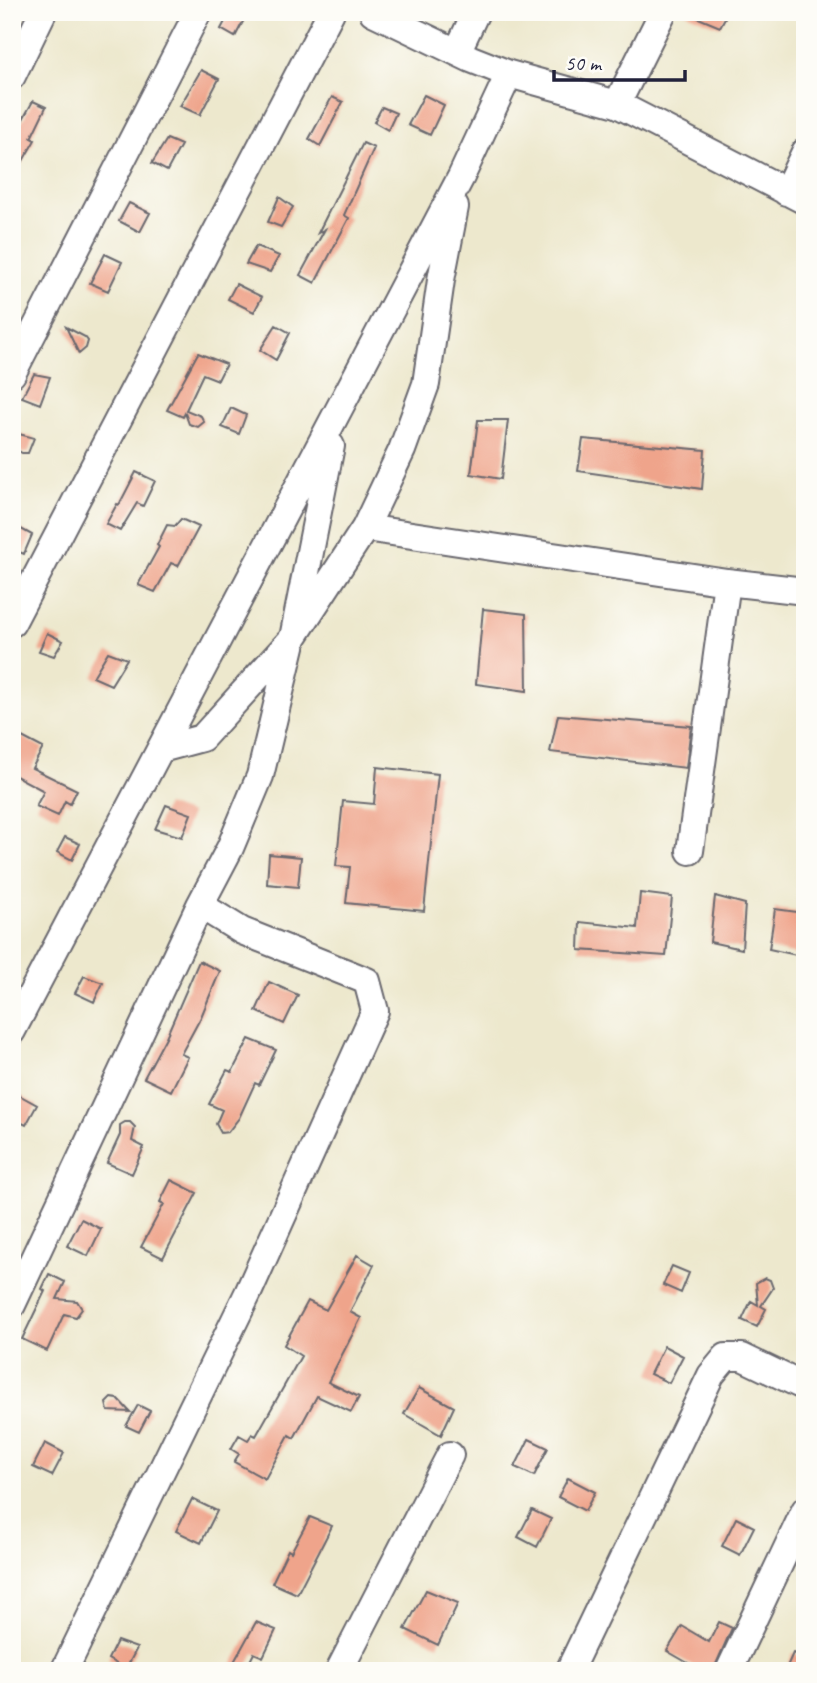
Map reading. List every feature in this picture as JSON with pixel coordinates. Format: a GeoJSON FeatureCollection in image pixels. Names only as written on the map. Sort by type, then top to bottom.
{"type":"FeatureCollection","features":[{"type":"Feature","properties":{"kind":"street"},"geometry":{"type":"LineString","coordinates":[[12,76],[43,12]]}},
{"type":"Feature","properties":{"kind":"street"},"geometry":{"type":"LineString","coordinates":[[12,374],[198,12]]}},
{"type":"Feature","properties":{"kind":"street"},"geometry":{"type":"LineString","coordinates":[[12,624],[331,12]]}},
{"type":"Feature","properties":{"kind":"street"},"geometry":{"type":"LineString","coordinates":[[373,12],[509,74],[617,104],[795,197],[805,152]]}},
{"type":"Feature","properties":{"kind":"street"},"geometry":{"type":"LineString","coordinates":[[457,52],[476,12]]}},
{"type":"Feature","properties":{"kind":"street"},"geometry":{"type":"LineString","coordinates":[[617,104],[663,12]]}},
{"type":"Feature","properties":{"kind":"street"},"geometry":{"type":"LineString","coordinates":[[12,1031],[21,992],[160,749],[461,177],[509,74]]}},
{"type":"Feature","properties":{"kind":"street"},"geometry":{"type":"LineString","coordinates":[[160,749],[202,738],[293,638],[365,528],[402,450],[426,384],[441,280],[461,177]]}},
{"type":"Feature","properties":{"kind":"street"},"geometry":{"type":"LineString","coordinates":[[12,1305],[200,905],[230,848],[260,776],[293,638],[337,416]]}},
{"type":"Feature","properties":{"kind":"street"},"geometry":{"type":"LineString","coordinates":[[365,528],[727,582],[805,591]]}},
{"type":"Feature","properties":{"kind":"street"},"geometry":{"type":"LineString","coordinates":[[690,852],[727,582]]}},
{"type":"Feature","properties":{"kind":"street"},"geometry":{"type":"LineString","coordinates":[[64,1671],[248,1293],[375,1011],[367,981],[242,931],[200,905]]}},
{"type":"Feature","properties":{"kind":"street"},"geometry":{"type":"LineString","coordinates":[[569,1671],[711,1375],[726,1357],[742,1357],[805,1387]]}},
{"type":"Feature","properties":{"kind":"street"},"geometry":{"type":"LineString","coordinates":[[339,1671],[450,1455]]}},
{"type":"Feature","properties":{"kind":"street"},"geometry":{"type":"LineString","coordinates":[[729,1671],[805,1510]]}},
{"type":"Feature","properties":{"kind":"building"},"geometry":{"type":"Polygon","coordinates":[[[230,12],[248,12],[235,37],[221,29],[230,12]]]}},
{"type":"Feature","properties":{"kind":"building"},"geometry":{"type":"Polygon","coordinates":[[[684,12],[728,12],[720,27],[684,12]]]}},
{"type":"Feature","properties":{"kind":"building"},"geometry":{"type":"Polygon","coordinates":[[[201,70],[219,79],[200,115],[180,106],[201,70]]]}},
{"type":"Feature","properties":{"kind":"building"},"geometry":{"type":"Polygon","coordinates":[[[424,95],[444,105],[430,135],[408,125],[424,95]]]}},
{"type":"Feature","properties":{"kind":"building"},"geometry":{"type":"Polygon","coordinates":[[[332,97],[343,102],[320,146],[309,139],[332,97]]]}},
{"type":"Feature","properties":{"kind":"building"},"geometry":{"type":"Polygon","coordinates":[[[33,101],[46,107],[31,138],[35,140],[12,180],[12,139],[33,101]]]}},
{"type":"Feature","properties":{"kind":"building"},"geometry":{"type":"Polygon","coordinates":[[[382,107],[396,113],[388,130],[374,122],[382,107]]]}},
{"type":"Feature","properties":{"kind":"building"},"geometry":{"type":"Polygon","coordinates":[[[167,139],[181,145],[167,171],[152,163],[167,139]]]}},
{"type":"Feature","properties":{"kind":"building"},"geometry":{"type":"Polygon","coordinates":[[[363,143],[374,148],[344,215],[349,218],[315,283],[300,275],[325,229],[318,233],[363,143]]]}},
{"type":"Feature","properties":{"kind":"building"},"geometry":{"type":"Polygon","coordinates":[[[279,197],[293,207],[281,227],[268,222],[279,197]]]}},
{"type":"Feature","properties":{"kind":"building"},"geometry":{"type":"Polygon","coordinates":[[[129,203],[150,213],[140,232],[119,221],[129,203]]]}},
{"type":"Feature","properties":{"kind":"building"},"geometry":{"type":"Polygon","coordinates":[[[256,246],[279,256],[270,272],[246,264],[256,246]]]}},
{"type":"Feature","properties":{"kind":"building"},"geometry":{"type":"Polygon","coordinates":[[[105,254],[122,262],[108,291],[90,283],[105,254]]]}},
{"type":"Feature","properties":{"kind":"building"},"geometry":{"type":"Polygon","coordinates":[[[236,284],[262,297],[254,312],[228,299],[236,284]]]}},
{"type":"Feature","properties":{"kind":"building"},"geometry":{"type":"Polygon","coordinates":[[[276,325],[290,333],[276,360],[260,350],[276,325]]]}},
{"type":"Feature","properties":{"kind":"building"},"geometry":{"type":"Polygon","coordinates":[[[66,327],[88,341],[86,348],[79,354],[66,327]]]}},
{"type":"Feature","properties":{"kind":"building"},"geometry":{"type":"Polygon","coordinates":[[[198,353],[226,364],[218,380],[203,374],[186,410],[201,416],[204,422],[198,427],[189,424],[185,413],[183,417],[167,410],[198,353]]]}},
{"type":"Feature","properties":{"kind":"building"},"geometry":{"type":"Polygon","coordinates":[[[34,374],[50,377],[40,404],[22,397],[34,374]]]}},
{"type":"Feature","properties":{"kind":"building"},"geometry":{"type":"Polygon","coordinates":[[[231,408],[246,415],[239,434],[222,427],[231,408]]]}},
{"type":"Feature","properties":{"kind":"building"},"geometry":{"type":"Polygon","coordinates":[[[478,420],[508,420],[501,479],[471,474],[478,420]]]}},
{"type":"Feature","properties":{"kind":"building"},"geometry":{"type":"Polygon","coordinates":[[[19,434],[34,438],[28,453],[22,453],[12,447],[19,434]]]}},
{"type":"Feature","properties":{"kind":"building"},"geometry":{"type":"Polygon","coordinates":[[[583,439],[705,450],[702,489],[578,471],[583,439]]]}},
{"type":"Feature","properties":{"kind":"building"},"geometry":{"type":"Polygon","coordinates":[[[136,472],[155,481],[143,506],[137,503],[120,531],[106,524],[136,472]]]}},
{"type":"Feature","properties":{"kind":"building"},"geometry":{"type":"Polygon","coordinates":[[[181,519],[199,527],[178,566],[171,563],[155,592],[138,585],[159,547],[157,545],[167,525],[175,526],[181,519]]]}},
{"type":"Feature","properties":{"kind":"building"},"geometry":{"type":"Polygon","coordinates":[[[12,524],[32,535],[24,554],[12,549],[12,524]]]}},
{"type":"Feature","properties":{"kind":"building"},"geometry":{"type":"Polygon","coordinates":[[[483,609],[526,614],[527,691],[476,684],[483,609]]]}},
{"type":"Feature","properties":{"kind":"building"},"geometry":{"type":"Polygon","coordinates":[[[47,633],[63,641],[54,656],[39,651],[47,633]]]}},
{"type":"Feature","properties":{"kind":"building"},"geometry":{"type":"Polygon","coordinates":[[[108,652],[127,659],[111,685],[93,677],[108,652]]]}},
{"type":"Feature","properties":{"kind":"building"},"geometry":{"type":"Polygon","coordinates":[[[558,715],[691,726],[686,768],[550,752],[558,715]]]}},
{"type":"Feature","properties":{"kind":"building"},"geometry":{"type":"Polygon","coordinates":[[[22,737],[43,748],[32,768],[77,790],[70,804],[65,801],[58,816],[36,806],[44,791],[12,774],[12,754],[22,737]]]}},
{"type":"Feature","properties":{"kind":"building"},"geometry":{"type":"Polygon","coordinates":[[[377,767],[438,774],[424,911],[346,903],[350,867],[336,866],[343,801],[374,804],[377,767]]]}},
{"type":"Feature","properties":{"kind":"building"},"geometry":{"type":"Polygon","coordinates":[[[166,805],[191,814],[182,837],[155,829],[166,805]]]}},
{"type":"Feature","properties":{"kind":"building"},"geometry":{"type":"Polygon","coordinates":[[[65,837],[80,844],[72,860],[57,852],[65,837]]]}},
{"type":"Feature","properties":{"kind":"building"},"geometry":{"type":"Polygon","coordinates":[[[269,854],[301,857],[298,887],[267,884],[269,854]]]}},
{"type":"Feature","properties":{"kind":"building"},"geometry":{"type":"Polygon","coordinates":[[[640,893],[672,897],[666,956],[579,950],[580,922],[637,928],[640,893]]]}},
{"type":"Feature","properties":{"kind":"building"},"geometry":{"type":"Polygon","coordinates":[[[715,896],[745,904],[742,949],[710,942],[715,896]]]}},
{"type":"Feature","properties":{"kind":"building"},"geometry":{"type":"Polygon","coordinates":[[[775,909],[805,913],[801,956],[769,949],[775,909]]]}},
{"type":"Feature","properties":{"kind":"building"},"geometry":{"type":"Polygon","coordinates":[[[199,961],[220,971],[201,1017],[181,1054],[188,1057],[171,1091],[144,1078],[166,1037],[199,961]]]}},
{"type":"Feature","properties":{"kind":"building"},"geometry":{"type":"Polygon","coordinates":[[[84,976],[103,983],[94,1002],[75,993],[84,976]]]}},
{"type":"Feature","properties":{"kind":"building"},"geometry":{"type":"Polygon","coordinates":[[[269,982],[298,995],[284,1024],[256,1011],[269,982]]]}},
{"type":"Feature","properties":{"kind":"building"},"geometry":{"type":"Polygon","coordinates":[[[249,1039],[276,1050],[259,1085],[255,1083],[239,1118],[228,1132],[221,1133],[216,1124],[222,1110],[209,1104],[227,1070],[232,1072],[249,1039]]]}},
{"type":"Feature","properties":{"kind":"building"},"geometry":{"type":"Polygon","coordinates":[[[19,1095],[37,1105],[26,1125],[12,1118],[12,1108],[19,1095]]]}},
{"type":"Feature","properties":{"kind":"building"},"geometry":{"type":"Polygon","coordinates":[[[130,1122],[135,1127],[132,1141],[144,1147],[132,1174],[107,1163],[120,1135],[120,1125],[130,1122]]]}},
{"type":"Feature","properties":{"kind":"building"},"geometry":{"type":"Polygon","coordinates":[[[171,1180],[197,1193],[163,1258],[141,1247],[164,1204],[160,1202],[171,1180]]]}},
{"type":"Feature","properties":{"kind":"building"},"geometry":{"type":"Polygon","coordinates":[[[81,1219],[101,1229],[88,1256],[67,1246],[81,1219]]]}},
{"type":"Feature","properties":{"kind":"building"},"geometry":{"type":"Polygon","coordinates":[[[357,1255],[374,1265],[350,1312],[361,1318],[328,1382],[359,1397],[351,1412],[317,1396],[294,1438],[289,1435],[265,1479],[234,1462],[239,1454],[231,1449],[239,1435],[248,1440],[252,1434],[256,1436],[301,1356],[284,1345],[308,1301],[326,1310],[357,1255]]]}},
{"type":"Feature","properties":{"kind":"building"},"geometry":{"type":"Polygon","coordinates":[[[672,1266],[689,1273],[681,1293],[663,1285],[672,1266]]]}},
{"type":"Feature","properties":{"kind":"building"},"geometry":{"type":"Polygon","coordinates":[[[49,1274],[65,1282],[57,1299],[77,1301],[82,1309],[76,1317],[64,1314],[47,1351],[22,1339],[45,1291],[42,1289],[49,1274]]]}},
{"type":"Feature","properties":{"kind":"building"},"geometry":{"type":"Polygon","coordinates":[[[765,1278],[770,1280],[773,1288],[761,1306],[766,1309],[757,1327],[742,1320],[751,1301],[758,1305],[756,1283],[765,1278]]]}},
{"type":"Feature","properties":{"kind":"building"},"geometry":{"type":"Polygon","coordinates":[[[664,1346],[683,1356],[669,1383],[650,1374],[664,1346]]]}},
{"type":"Feature","properties":{"kind":"building"},"geometry":{"type":"Polygon","coordinates":[[[419,1388],[454,1407],[441,1435],[404,1414],[419,1388]]]}},
{"type":"Feature","properties":{"kind":"building"},"geometry":{"type":"Polygon","coordinates":[[[111,1398],[118,1399],[130,1412],[108,1411],[106,1403],[111,1398]]]}},
{"type":"Feature","properties":{"kind":"building"},"geometry":{"type":"Polygon","coordinates":[[[138,1405],[150,1411],[139,1432],[126,1426],[138,1405]]]}},
{"type":"Feature","properties":{"kind":"building"},"geometry":{"type":"Polygon","coordinates":[[[529,1439],[548,1448],[534,1476],[515,1467],[529,1439]]]}},
{"type":"Feature","properties":{"kind":"building"},"geometry":{"type":"Polygon","coordinates":[[[45,1443],[64,1453],[52,1476],[33,1467],[45,1443]]]}},
{"type":"Feature","properties":{"kind":"building"},"geometry":{"type":"Polygon","coordinates":[[[568,1478],[595,1492],[585,1511],[558,1497],[568,1478]]]}},
{"type":"Feature","properties":{"kind":"building"},"geometry":{"type":"Polygon","coordinates":[[[192,1499],[217,1511],[201,1543],[176,1531],[192,1499]]]}},
{"type":"Feature","properties":{"kind":"building"},"geometry":{"type":"Polygon","coordinates":[[[532,1510],[551,1519],[537,1547],[518,1537],[532,1510]]]}},
{"type":"Feature","properties":{"kind":"building"},"geometry":{"type":"Polygon","coordinates":[[[310,1517],[332,1526],[297,1594],[272,1583],[288,1550],[291,1552],[310,1517]]]}},
{"type":"Feature","properties":{"kind":"building"},"geometry":{"type":"Polygon","coordinates":[[[736,1518],[754,1527],[740,1555],[722,1546],[736,1518]]]}},
{"type":"Feature","properties":{"kind":"building"},"geometry":{"type":"Polygon","coordinates":[[[426,1590],[458,1603],[438,1645],[405,1629],[426,1590]]]}},
{"type":"Feature","properties":{"kind":"building"},"geometry":{"type":"Polygon","coordinates":[[[256,1622],[276,1630],[263,1657],[254,1653],[245,1671],[229,1671],[256,1622]]]}},
{"type":"Feature","properties":{"kind":"building"},"geometry":{"type":"Polygon","coordinates":[[[719,1622],[732,1628],[713,1671],[702,1671],[667,1651],[682,1626],[709,1642],[719,1622]]]}},
{"type":"Feature","properties":{"kind":"building"},"geometry":{"type":"Polygon","coordinates":[[[117,1641],[137,1648],[126,1669],[108,1659],[117,1641]]]}},
{"type":"Feature","properties":{"kind":"building"},"geometry":{"type":"Polygon","coordinates":[[[793,1653],[805,1658],[805,1671],[785,1671],[793,1653]]]}}]}
